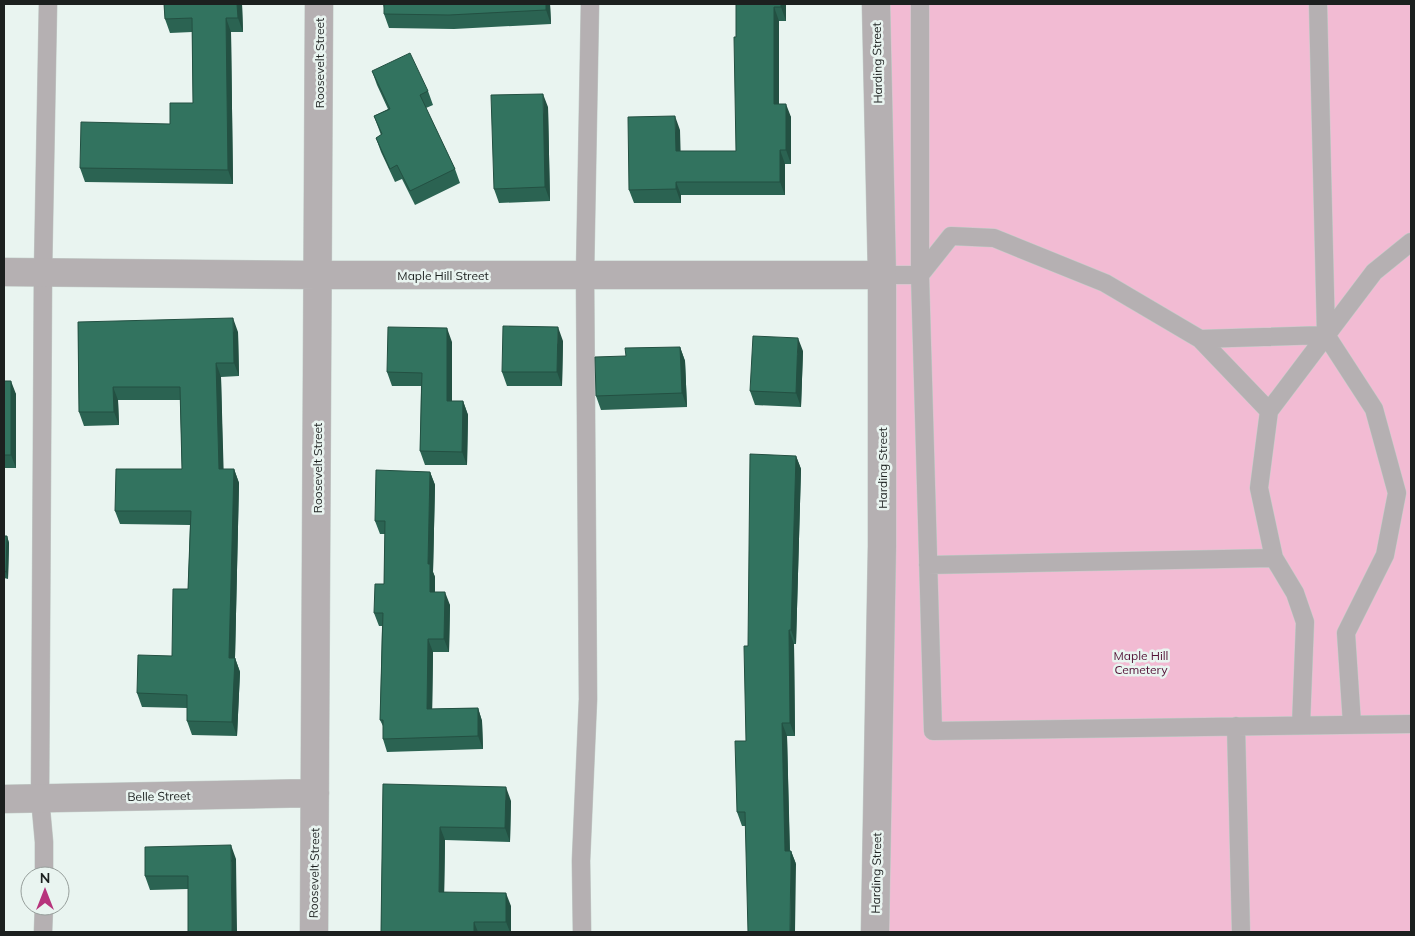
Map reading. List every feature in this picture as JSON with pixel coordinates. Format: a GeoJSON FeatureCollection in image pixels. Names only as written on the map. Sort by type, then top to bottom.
{"type":"FeatureCollection","features":[{"type":"Feature","properties":{"kind":"street","name":"Roosevelt Street"},"geometry":{"type":"LineString","coordinates":[[314,932],[319,4]]}},
{"type":"Feature","properties":{"kind":"street","name":"Harding Street"},"geometry":{"type":"LineString","coordinates":[[875,932],[882,546],[882,275],[876,4]]}},
{"type":"Feature","properties":{"kind":"street","name":"Maple Hill Street"},"geometry":{"type":"LineString","coordinates":[[4,272],[318,275],[882,275]]}},
{"type":"Feature","properties":{"kind":"street","name":"Belle Street"},"geometry":{"type":"LineString","coordinates":[[4,799],[315,793]]}},
{"type":"Feature","properties":{"kind":"lane"},"geometry":{"type":"LineString","coordinates":[[44,866],[40,798],[43,272],[48,4]]}},
{"type":"Feature","properties":{"kind":"lane"},"geometry":{"type":"LineString","coordinates":[[582,932],[581,862],[588,699],[585,275],[590,4]]}},
{"type":"Feature","properties":{"kind":"lane"},"geometry":{"type":"LineString","coordinates":[[920,4],[920,275],[933,731],[1411,724]]}},
{"type":"Feature","properties":{"kind":"lane"},"geometry":{"type":"LineString","coordinates":[[1318,4],[1326,335],[1374,409],[1396,493],[1385,555],[1346,633],[1352,724]]}},
{"type":"Feature","properties":{"kind":"lane"},"geometry":{"type":"LineString","coordinates":[[920,275],[951,236],[994,238],[1105,283],[1200,339],[1269,411]]}},
{"type":"Feature","properties":{"kind":"lane"},"geometry":{"type":"LineString","coordinates":[[1301,725],[1305,622],[1295,593],[1274,558],[1259,488],[1269,411],[1374,272],[1411,242]]}},
{"type":"Feature","properties":{"kind":"lane"},"geometry":{"type":"LineString","coordinates":[[882,275],[920,275]]}},
{"type":"Feature","properties":{"kind":"lane"},"geometry":{"type":"LineString","coordinates":[[1200,339],[1326,335]]}},
{"type":"Feature","properties":{"kind":"lane"},"geometry":{"type":"LineString","coordinates":[[928,566],[1274,558]]}},
{"type":"Feature","properties":{"kind":"lane"},"geometry":{"type":"LineString","coordinates":[[1236,726],[1241,932]]}},
{"type":"Feature","properties":{"kind":"lane"},"geometry":{"type":"LineString","coordinates":[[43,932],[44,916]]}},
{"type":"Feature","properties":{"kind":"green space","name":"Maple Hill Cemetery"},"geometry":{"type":"Polygon","coordinates":[[[875,4],[1411,4],[1411,932],[871,932],[875,4]]]}},
{"type":"Feature","properties":{"kind":"building"},"geometry":{"type":"Polygon","coordinates":[[[164,4],[237,4],[238,18],[226,18],[228,170],[80,168],[81,122],[170,124],[170,103],[193,103],[192,18],[165,19],[164,4]]]}},
{"type":"Feature","properties":{"kind":"building"},"geometry":{"type":"Polygon","coordinates":[[[384,4],[546,4],[546,10],[449,15],[384,14],[384,4]]]}},
{"type":"Feature","properties":{"kind":"building"},"geometry":{"type":"Polygon","coordinates":[[[736,4],[781,4],[781,7],[774,7],[774,104],[786,104],[786,150],[780,150],[780,182],[676,182],[676,189],[629,190],[628,117],[675,116],[676,151],[736,151],[734,37],[736,37],[736,4]]]}},
{"type":"Feature","properties":{"kind":"building"},"geometry":{"type":"Polygon","coordinates":[[[410,53],[428,91],[420,95],[455,169],[410,191],[397,165],[390,169],[376,138],[382,134],[374,116],[390,109],[372,71],[410,53]]]}},
{"type":"Feature","properties":{"kind":"building"},"geometry":{"type":"Polygon","coordinates":[[[543,94],[545,187],[494,189],[491,95],[543,94]]]}},
{"type":"Feature","properties":{"kind":"building"},"geometry":{"type":"Polygon","coordinates":[[[233,318],[234,363],[216,363],[219,469],[234,469],[229,658],[235,658],[232,722],[187,721],[187,695],[137,693],[138,655],[172,656],[173,589],[188,589],[191,511],[115,511],[116,469],[182,469],[180,387],[113,387],[114,412],[79,412],[78,322],[233,318]]]}},
{"type":"Feature","properties":{"kind":"building"},"geometry":{"type":"Polygon","coordinates":[[[503,326],[558,327],[557,372],[502,372],[503,326]]]}},
{"type":"Feature","properties":{"kind":"building"},"geometry":{"type":"Polygon","coordinates":[[[388,327],[447,328],[447,401],[463,401],[462,452],[420,451],[422,373],[387,372],[388,327]]]}},
{"type":"Feature","properties":{"kind":"building"},"geometry":{"type":"Polygon","coordinates":[[[753,336],[798,338],[796,393],[750,391],[753,336]]]}},
{"type":"Feature","properties":{"kind":"building"},"geometry":{"type":"Polygon","coordinates":[[[680,347],[682,393],[596,396],[595,357],[626,356],[625,348],[680,347]]]}},
{"type":"Feature","properties":{"kind":"building"},"geometry":{"type":"Polygon","coordinates":[[[4,381],[11,381],[11,455],[4,455],[4,381]]]}},
{"type":"Feature","properties":{"kind":"building"},"geometry":{"type":"Polygon","coordinates":[[[750,454],[796,456],[791,630],[789,630],[790,723],[782,723],[785,851],[791,851],[790,932],[748,932],[745,812],[737,812],[735,741],[746,741],[744,646],[748,646],[750,454]]]}},
{"type":"Feature","properties":{"kind":"building"},"geometry":{"type":"Polygon","coordinates":[[[376,470],[430,472],[428,564],[430,564],[430,592],[445,592],[444,639],[428,639],[427,709],[478,708],[478,736],[383,739],[383,720],[380,720],[383,613],[374,613],[375,584],[384,584],[385,521],[375,521],[376,470]]]}},
{"type":"Feature","properties":{"kind":"building"},"geometry":{"type":"Polygon","coordinates":[[[4,536],[7,536],[6,572],[4,571],[4,536]]]}},
{"type":"Feature","properties":{"kind":"building"},"geometry":{"type":"Polygon","coordinates":[[[383,784],[506,787],[505,828],[440,827],[439,892],[506,893],[506,922],[474,922],[474,932],[381,932],[383,784]]]}},
{"type":"Feature","properties":{"kind":"building"},"geometry":{"type":"Polygon","coordinates":[[[231,845],[232,932],[188,932],[188,876],[145,876],[145,847],[231,845]]]}}]}
